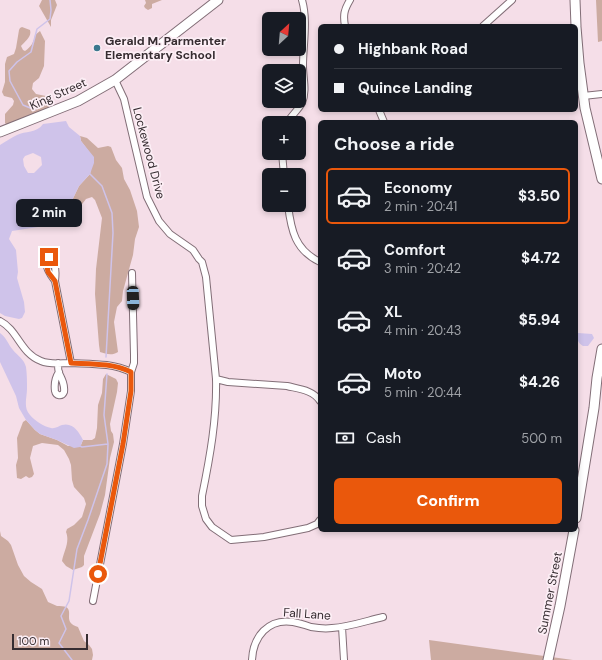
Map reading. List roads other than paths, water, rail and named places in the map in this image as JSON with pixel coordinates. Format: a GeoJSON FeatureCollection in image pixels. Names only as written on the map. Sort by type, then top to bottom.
{"type":"FeatureCollection","features":[{"type":"Feature","properties":{"kind":"main road","name":"King Street"},"geometry":{"type":"LineString","coordinates":[[0,132],[78,101],[115,80],[218,0]]}},
{"type":"Feature","properties":{"kind":"main road"},"geometry":{"type":"LineString","coordinates":[[575,0],[576,24]]}},
{"type":"Feature","properties":{"kind":"main road"},"geometry":{"type":"LineString","coordinates":[[578,51],[583,96],[591,134],[602,173]]}},
{"type":"Feature","properties":{"kind":"main road"},"geometry":{"type":"LineString","coordinates":[[578,506],[602,349]]}},
{"type":"Feature","properties":{"kind":"main road","name":"Summer Street"},"geometry":{"type":"LineString","coordinates":[[548,660],[574,532]]}},
{"type":"Feature","properties":{"kind":"street"},"geometry":{"type":"LineString","coordinates":[[292,116],[301,103],[305,86],[303,67],[305,20],[302,0]]}},
{"type":"Feature","properties":{"kind":"street"},"geometry":{"type":"LineString","coordinates":[[345,24],[344,11],[350,0]]}},
{"type":"Feature","properties":{"kind":"street"},"geometry":{"type":"LineString","coordinates":[[485,24],[512,0]]}},
{"type":"Feature","properties":{"kind":"street","name":"Lockewood Drive"},"geometry":{"type":"LineString","coordinates":[[115,80],[124,99],[147,197],[156,217],[170,234],[193,250],[202,262],[206,276],[217,394],[214,424],[202,496],[202,506],[206,519],[212,527],[231,540],[264,537],[308,528],[318,523]]}},
{"type":"Feature","properties":{"kind":"street"},"geometry":{"type":"LineString","coordinates":[[583,96],[602,94]]}},
{"type":"Feature","properties":{"kind":"street"},"geometry":{"type":"LineString","coordinates":[[289,212],[292,228],[300,246],[306,253],[318,261]]}},
{"type":"Feature","properties":{"kind":"street"},"geometry":{"type":"LineString","coordinates":[[93,601],[123,444],[131,391],[131,372],[134,363],[132,273]]}},
{"type":"Feature","properties":{"kind":"street"},"geometry":{"type":"LineString","coordinates":[[55,281],[71,363]]}},
{"type":"Feature","properties":{"kind":"street"},"geometry":{"type":"LineString","coordinates":[[0,321],[10,329],[24,349],[31,356],[42,362],[58,364],[99,364],[114,366],[131,372]]}},
{"type":"Feature","properties":{"kind":"street"},"geometry":{"type":"LineString","coordinates":[[58,364],[59,372]]}},
{"type":"Feature","properties":{"kind":"street"},"geometry":{"type":"LineString","coordinates":[[216,379],[228,382],[287,386],[306,390],[318,398]]}},
{"type":"Feature","properties":{"kind":"street","name":"Fall Lane"},"geometry":{"type":"LineString","coordinates":[[252,660],[255,645],[260,635],[266,628],[283,621],[320,628],[342,627],[383,617]]}},
{"type":"Feature","properties":{"kind":"street"},"geometry":{"type":"LineString","coordinates":[[342,627],[344,660]]}},
{"type":"Feature","properties":{"kind":"waterway"},"geometry":{"type":"LineString","coordinates":[[35,110],[23,105],[10,81],[9,71],[17,62],[31,52],[37,29],[50,19],[50,0]]}},
{"type":"Feature","properties":{"kind":"waterway"},"geometry":{"type":"LineString","coordinates":[[89,173],[102,186],[112,213],[113,233],[106,357]]}},
{"type":"Feature","properties":{"kind":"waterway"},"geometry":{"type":"LineString","coordinates":[[72,660],[59,643],[66,629],[61,616],[69,601],[77,549],[107,464],[108,444],[104,415],[107,374]]}},
{"type":"Feature","properties":{"kind":"waterway"},"geometry":{"type":"LineString","coordinates":[[78,445],[82,447],[108,444]]}},
{"type":"Feature","properties":{"kind":"place","name":"Gerald M. Parmenter Elementary School"},"geometry":{"type":"Point","coordinates":[97,48]}}]}
